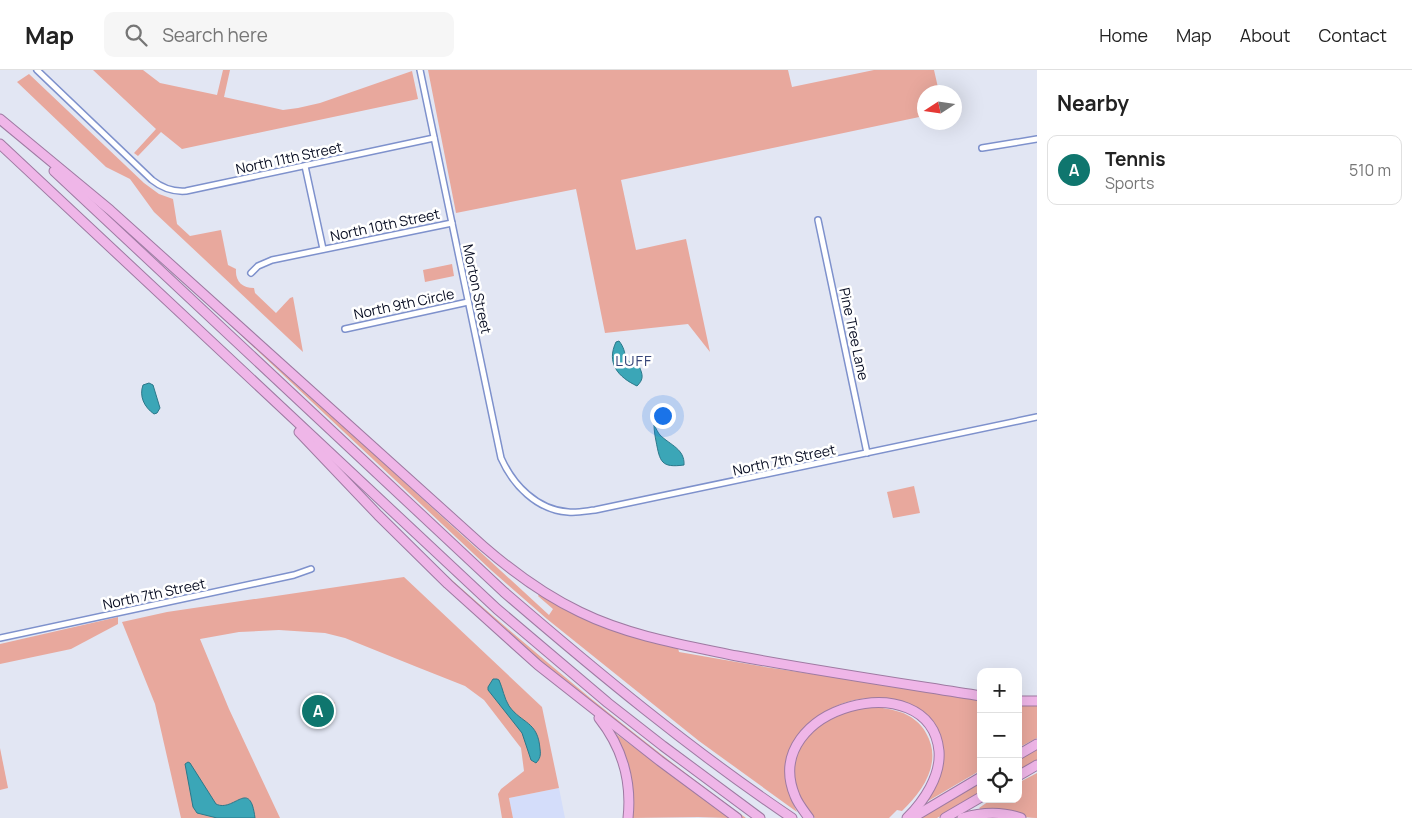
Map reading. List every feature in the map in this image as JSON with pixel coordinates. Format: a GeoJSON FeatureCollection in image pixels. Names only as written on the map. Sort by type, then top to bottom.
{"type":"FeatureCollection","features":[{"type":"Feature","properties":{"kind":"highway"},"geometry":{"type":"LineString","coordinates":[[0,120],[110,210],[482,546],[540,590],[581,612],[636,633],[723,653],[818,671],[977,695]]}},
{"type":"Feature","properties":{"kind":"highway"},"geometry":{"type":"LineString","coordinates":[[0,120],[504,592],[662,723],[792,818]]}},
{"type":"Feature","properties":{"kind":"highway"},"geometry":{"type":"LineString","coordinates":[[0,144],[464,580],[543,650],[663,746],[760,818]]}},
{"type":"Feature","properties":{"kind":"highway"},"geometry":{"type":"LineString","coordinates":[[237,366],[378,515],[448,584],[538,664],[592,708],[737,818]]}},
{"type":"Feature","properties":{"kind":"highway"},"geometry":{"type":"LineString","coordinates":[[1022,701],[1037,701]]}},
{"type":"Feature","properties":{"kind":"highway"},"geometry":{"type":"LineString","coordinates":[[809,818],[795,797],[791,784],[790,769],[794,752],[805,734],[823,718],[847,706],[869,702],[892,704],[914,712],[927,723],[936,739],[939,755],[935,776],[921,803],[907,818]]}},
{"type":"Feature","properties":{"kind":"highway"},"geometry":{"type":"LineString","coordinates":[[592,708],[612,736],[623,761],[628,786],[628,818]]}},
{"type":"Feature","properties":{"kind":"highway"},"geometry":{"type":"LineString","coordinates":[[1022,753],[1037,744]]}},
{"type":"Feature","properties":{"kind":"highway"},"geometry":{"type":"LineString","coordinates":[[1022,774],[1037,765]]}},
{"type":"Feature","properties":{"kind":"highway"},"geometry":{"type":"LineString","coordinates":[[911,818],[977,779]]}},
{"type":"Feature","properties":{"kind":"highway"},"geometry":{"type":"LineString","coordinates":[[945,818],[977,799]]}},
{"type":"Feature","properties":{"kind":"highway"},"geometry":{"type":"LineString","coordinates":[[962,818],[992,812],[1021,818]]}},
{"type":"Feature","properties":{"kind":"street","name":"North 11th Street"},"geometry":{"type":"LineString","coordinates":[[37,70],[152,180],[167,189],[186,191],[434,138]]}},
{"type":"Feature","properties":{"kind":"street","name":"Morton Street"},"geometry":{"type":"LineString","coordinates":[[420,70],[502,458],[507,472],[515,483],[536,500]]}},
{"type":"Feature","properties":{"kind":"street"},"geometry":{"type":"LineString","coordinates":[[982,148],[1037,139]]}},
{"type":"Feature","properties":{"kind":"street"},"geometry":{"type":"LineString","coordinates":[[305,166],[323,249]]}},
{"type":"Feature","properties":{"kind":"street","name":"Pine Tree Lane"},"geometry":{"type":"LineString","coordinates":[[818,220],[867,453]]}},
{"type":"Feature","properties":{"kind":"street","name":"North 10th Street"},"geometry":{"type":"LineString","coordinates":[[251,273],[265,262],[452,223]]}},
{"type":"Feature","properties":{"kind":"street","name":"North 9th Circle"},"geometry":{"type":"LineString","coordinates":[[345,328],[468,302]]}},
{"type":"Feature","properties":{"kind":"street","name":"North 7th Street"},"geometry":{"type":"LineString","coordinates":[[536,500],[554,509],[567,512],[596,510],[1037,417]]}},
{"type":"Feature","properties":{"kind":"street","name":"North 7th Street"},"geometry":{"type":"LineString","coordinates":[[0,638],[285,577],[311,569]]}},
{"type":"Feature","properties":{"kind":"shaded area"},"geometry":{"type":"Polygon","coordinates":[[[93,70],[143,70],[160,83],[217,95],[223,70],[230,70],[224,97],[283,110],[320,103],[412,71],[418,99],[182,149],[161,132],[138,156],[134,153],[156,129],[93,70]]]}},
{"type":"Feature","properties":{"kind":"shaded area"},"geometry":{"type":"Polygon","coordinates":[[[428,70],[788,70],[792,87],[874,70],[934,70],[937,85],[917,85],[917,117],[621,180],[636,250],[686,239],[710,352],[688,324],[605,333],[576,189],[456,213],[428,70]]]}},
{"type":"Feature","properties":{"kind":"shaded area"},"geometry":{"type":"Polygon","coordinates":[[[29,74],[144,183],[159,194],[173,199],[177,224],[190,236],[221,230],[228,265],[236,269],[240,283],[246,287],[254,288],[255,293],[276,313],[293,297],[303,352],[154,212],[130,179],[106,167],[17,82],[29,74]]]}},
{"type":"Feature","properties":{"kind":"shaded area"},"geometry":{"type":"Polygon","coordinates":[[[452,264],[454,276],[425,282],[423,270],[452,264]]]}},
{"type":"Feature","properties":{"kind":"shaded area"},"geometry":{"type":"Polygon","coordinates":[[[231,323],[549,615],[553,609],[538,596],[540,593],[678,648],[679,652],[765,667],[977,698],[977,772],[918,807],[939,773],[936,734],[915,712],[903,703],[888,699],[859,699],[831,708],[818,716],[797,737],[792,745],[787,758],[785,774],[789,794],[797,812],[699,741],[547,619],[491,570],[230,325],[231,323]]]}},
{"type":"Feature","properties":{"kind":"shaded area"},"geometry":{"type":"Polygon","coordinates":[[[914,486],[920,513],[893,518],[887,492],[914,486]]]}},
{"type":"Feature","properties":{"kind":"shaded area"},"geometry":{"type":"Polygon","coordinates":[[[445,574],[592,700],[746,818],[740,818],[524,650],[444,576],[445,574]]]}},
{"type":"Feature","properties":{"kind":"shaded area"},"geometry":{"type":"Polygon","coordinates":[[[404,577],[542,707],[559,788],[509,798],[513,818],[502,818],[498,794],[501,789],[524,771],[521,748],[484,700],[465,686],[345,638],[325,633],[279,630],[239,632],[200,639],[229,709],[280,818],[181,818],[155,704],[122,622],[167,612],[404,577]]]}},
{"type":"Feature","properties":{"kind":"shaded area"},"geometry":{"type":"Polygon","coordinates":[[[118,617],[118,624],[71,649],[0,664],[0,644],[118,617]]]}},
{"type":"Feature","properties":{"kind":"shaded area"},"geometry":{"type":"Polygon","coordinates":[[[322,693],[335,703],[315,729],[302,719],[322,693]]]}},
{"type":"Feature","properties":{"kind":"shaded area"},"geometry":{"type":"Polygon","coordinates":[[[1022,703],[1037,704],[1037,738],[1022,746],[1022,703]]]}},
{"type":"Feature","properties":{"kind":"shaded area"},"geometry":{"type":"Polygon","coordinates":[[[865,707],[900,712],[911,717],[921,726],[931,744],[932,755],[928,775],[910,803],[902,811],[897,810],[889,818],[815,818],[805,806],[796,786],[795,766],[798,753],[814,730],[825,722],[851,710],[865,707]]]}},
{"type":"Feature","properties":{"kind":"shaded area"},"geometry":{"type":"Polygon","coordinates":[[[613,732],[729,818],[630,818],[613,732]]]}},
{"type":"Feature","properties":{"kind":"shaded area"},"geometry":{"type":"Polygon","coordinates":[[[0,748],[8,788],[0,790],[0,748]]]}},
{"type":"Feature","properties":{"kind":"shaded area"},"geometry":{"type":"Polygon","coordinates":[[[1037,749],[1037,760],[1022,769],[1022,758],[1037,749]]]}},
{"type":"Feature","properties":{"kind":"shaded area"},"geometry":{"type":"Polygon","coordinates":[[[1037,773],[1037,818],[979,808],[986,803],[1022,803],[1022,781],[1037,773]]]}},
{"type":"Feature","properties":{"kind":"shaded area"},"geometry":{"type":"Polygon","coordinates":[[[977,784],[977,795],[937,818],[919,818],[977,784]]]}},
{"type":"Feature","properties":{"kind":"shaded area"},"geometry":{"type":"Polygon","coordinates":[[[559,788],[565,818],[513,818],[509,798],[559,788]]]}},
{"type":"Feature","properties":{"kind":"water"},"geometry":{"type":"Polygon","coordinates":[[[619,341],[629,362],[639,366],[642,379],[637,386],[619,374],[613,363],[613,350],[616,342],[619,341]]]}},
{"type":"Feature","properties":{"kind":"water"},"geometry":{"type":"Polygon","coordinates":[[[149,383],[153,385],[160,408],[154,414],[145,405],[142,397],[143,385],[149,383]]]}},
{"type":"Feature","properties":{"kind":"water"},"geometry":{"type":"Polygon","coordinates":[[[654,425],[660,435],[682,455],[684,465],[676,466],[663,462],[657,448],[654,425]]]}},
{"type":"Feature","properties":{"kind":"water"},"geometry":{"type":"Polygon","coordinates":[[[493,679],[499,680],[509,706],[536,733],[539,740],[540,753],[536,763],[531,760],[522,733],[488,690],[493,679]]]}},
{"type":"Feature","properties":{"kind":"water"},"geometry":{"type":"Polygon","coordinates":[[[188,762],[216,804],[223,806],[245,798],[253,806],[255,818],[217,818],[197,813],[193,807],[185,764],[188,762]]]}},
{"type":"Feature","properties":{"kind":"place","name":"Tennis"},"geometry":{"type":"Point","coordinates":[318,711]}},
{"type":"Feature","properties":{"kind":"district","name":"LUFF"},"geometry":{"type":"Point","coordinates":[634,361]}}]}
